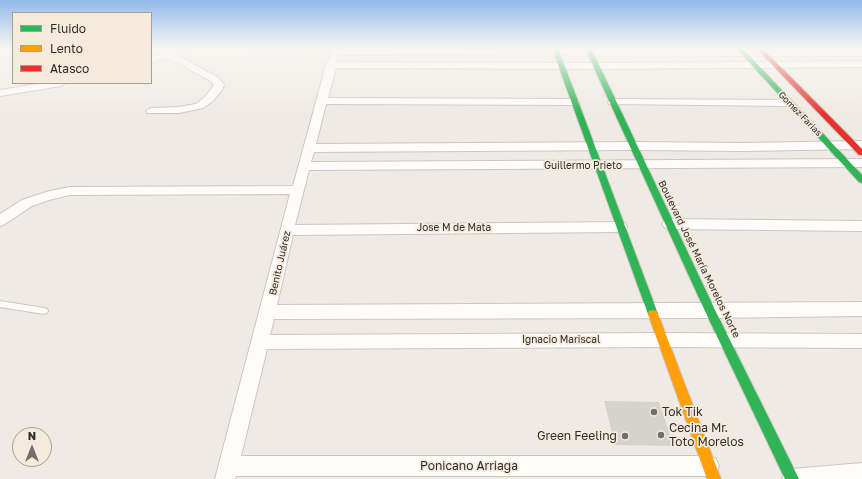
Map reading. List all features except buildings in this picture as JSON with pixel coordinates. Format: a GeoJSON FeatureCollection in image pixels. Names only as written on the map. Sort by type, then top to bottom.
{"type":"FeatureCollection","features":[{"type":"Feature","properties":{"kind":"main road"},"geometry":{"type":"LineString","coordinates":[[564,70],[620,227],[712,472]]}},
{"type":"Feature","properties":{"kind":"main road","name":"Boulevard José María Morelos Norte"},"geometry":{"type":"LineString","coordinates":[[599,70],[641,165],[792,479]]}},
{"type":"Feature","properties":{"kind":"main road","name":"Gomez Farias"},"geometry":{"type":"LineString","coordinates":[[759,70],[862,180]]}},
{"type":"Feature","properties":{"kind":"main road","name":"Gomez Farias"},"geometry":{"type":"LineString","coordinates":[[781,70],[859,148]]}},
{"type":"Feature","properties":{"kind":"street"},"geometry":{"type":"LineString","coordinates":[[151,111],[179,110],[198,106],[209,100],[219,85],[216,80],[199,70]]}},
{"type":"Feature","properties":{"kind":"street","name":"Benito Juárez"},"geometry":{"type":"LineString","coordinates":[[226,473],[261,342],[287,230],[330,70]]}},
{"type":"Feature","properties":{"kind":"street"},"geometry":{"type":"LineString","coordinates":[[0,93],[55,84]]}},
{"type":"Feature","properties":{"kind":"street"},"geometry":{"type":"LineString","coordinates":[[322,101],[575,102]]}},
{"type":"Feature","properties":{"kind":"street"},"geometry":{"type":"LineString","coordinates":[[613,102],[789,103]]}},
{"type":"Feature","properties":{"kind":"street","name":"Guillermo Prieto"},"geometry":{"type":"LineString","coordinates":[[309,148],[831,146],[859,148]]}},
{"type":"Feature","properties":{"kind":"street","name":"Guillermo Prieto"},"geometry":{"type":"LineString","coordinates":[[304,166],[598,166],[862,163]]}},
{"type":"Feature","properties":{"kind":"street"},"geometry":{"type":"LineString","coordinates":[[0,221],[27,202],[69,190],[298,190]]}},
{"type":"Feature","properties":{"kind":"street"},"geometry":{"type":"LineString","coordinates":[[670,224],[862,226]]}},
{"type":"Feature","properties":{"kind":"street","name":"Jose M de Mata"},"geometry":{"type":"LineString","coordinates":[[287,230],[620,227]]}},
{"type":"Feature","properties":{"kind":"street"},"geometry":{"type":"LineString","coordinates":[[268,312],[710,311],[862,309]]}},
{"type":"Feature","properties":{"kind":"street","name":"Ignacio Mariscal"},"geometry":{"type":"LineString","coordinates":[[261,342],[663,340],[862,341]]}},
{"type":"Feature","properties":{"kind":"street","name":"Ponicano Arriaga"},"geometry":{"type":"LineString","coordinates":[[226,473],[712,472]]}},
{"type":"Feature","properties":{"kind":"street"},"geometry":{"type":"LineString","coordinates":[[792,479],[862,473]]}},
{"type":"Feature","properties":{"kind":"lane"},"geometry":{"type":"LineString","coordinates":[[0,304],[44,311]]}},
{"type":"Feature","properties":{"kind":"traffic: fast"},"geometry":{"type":"LineString","coordinates":[[563,70],[653,314]]}},
{"type":"Feature","properties":{"kind":"traffic: fast"},"geometry":{"type":"LineString","coordinates":[[598,70],[710,311],[792,479]]}},
{"type":"Feature","properties":{"kind":"traffic: fast"},"geometry":{"type":"LineString","coordinates":[[760,70],[862,180]]}},
{"type":"Feature","properties":{"kind":"traffic: slow"},"geometry":{"type":"LineString","coordinates":[[653,314],[714,479]]}},
{"type":"Feature","properties":{"kind":"traffic: jam"},"geometry":{"type":"LineString","coordinates":[[781,70],[862,153]]}},
{"type":"Feature","properties":{"kind":"place","name":"Tok Tik"},"geometry":{"type":"Point","coordinates":[654,412]}},
{"type":"Feature","properties":{"kind":"place","name":"Cecina Mr. Toto Morelos"},"geometry":{"type":"Point","coordinates":[661,435]}},
{"type":"Feature","properties":{"kind":"place","name":"Green Feeling"},"geometry":{"type":"Point","coordinates":[625,436]}}]}
